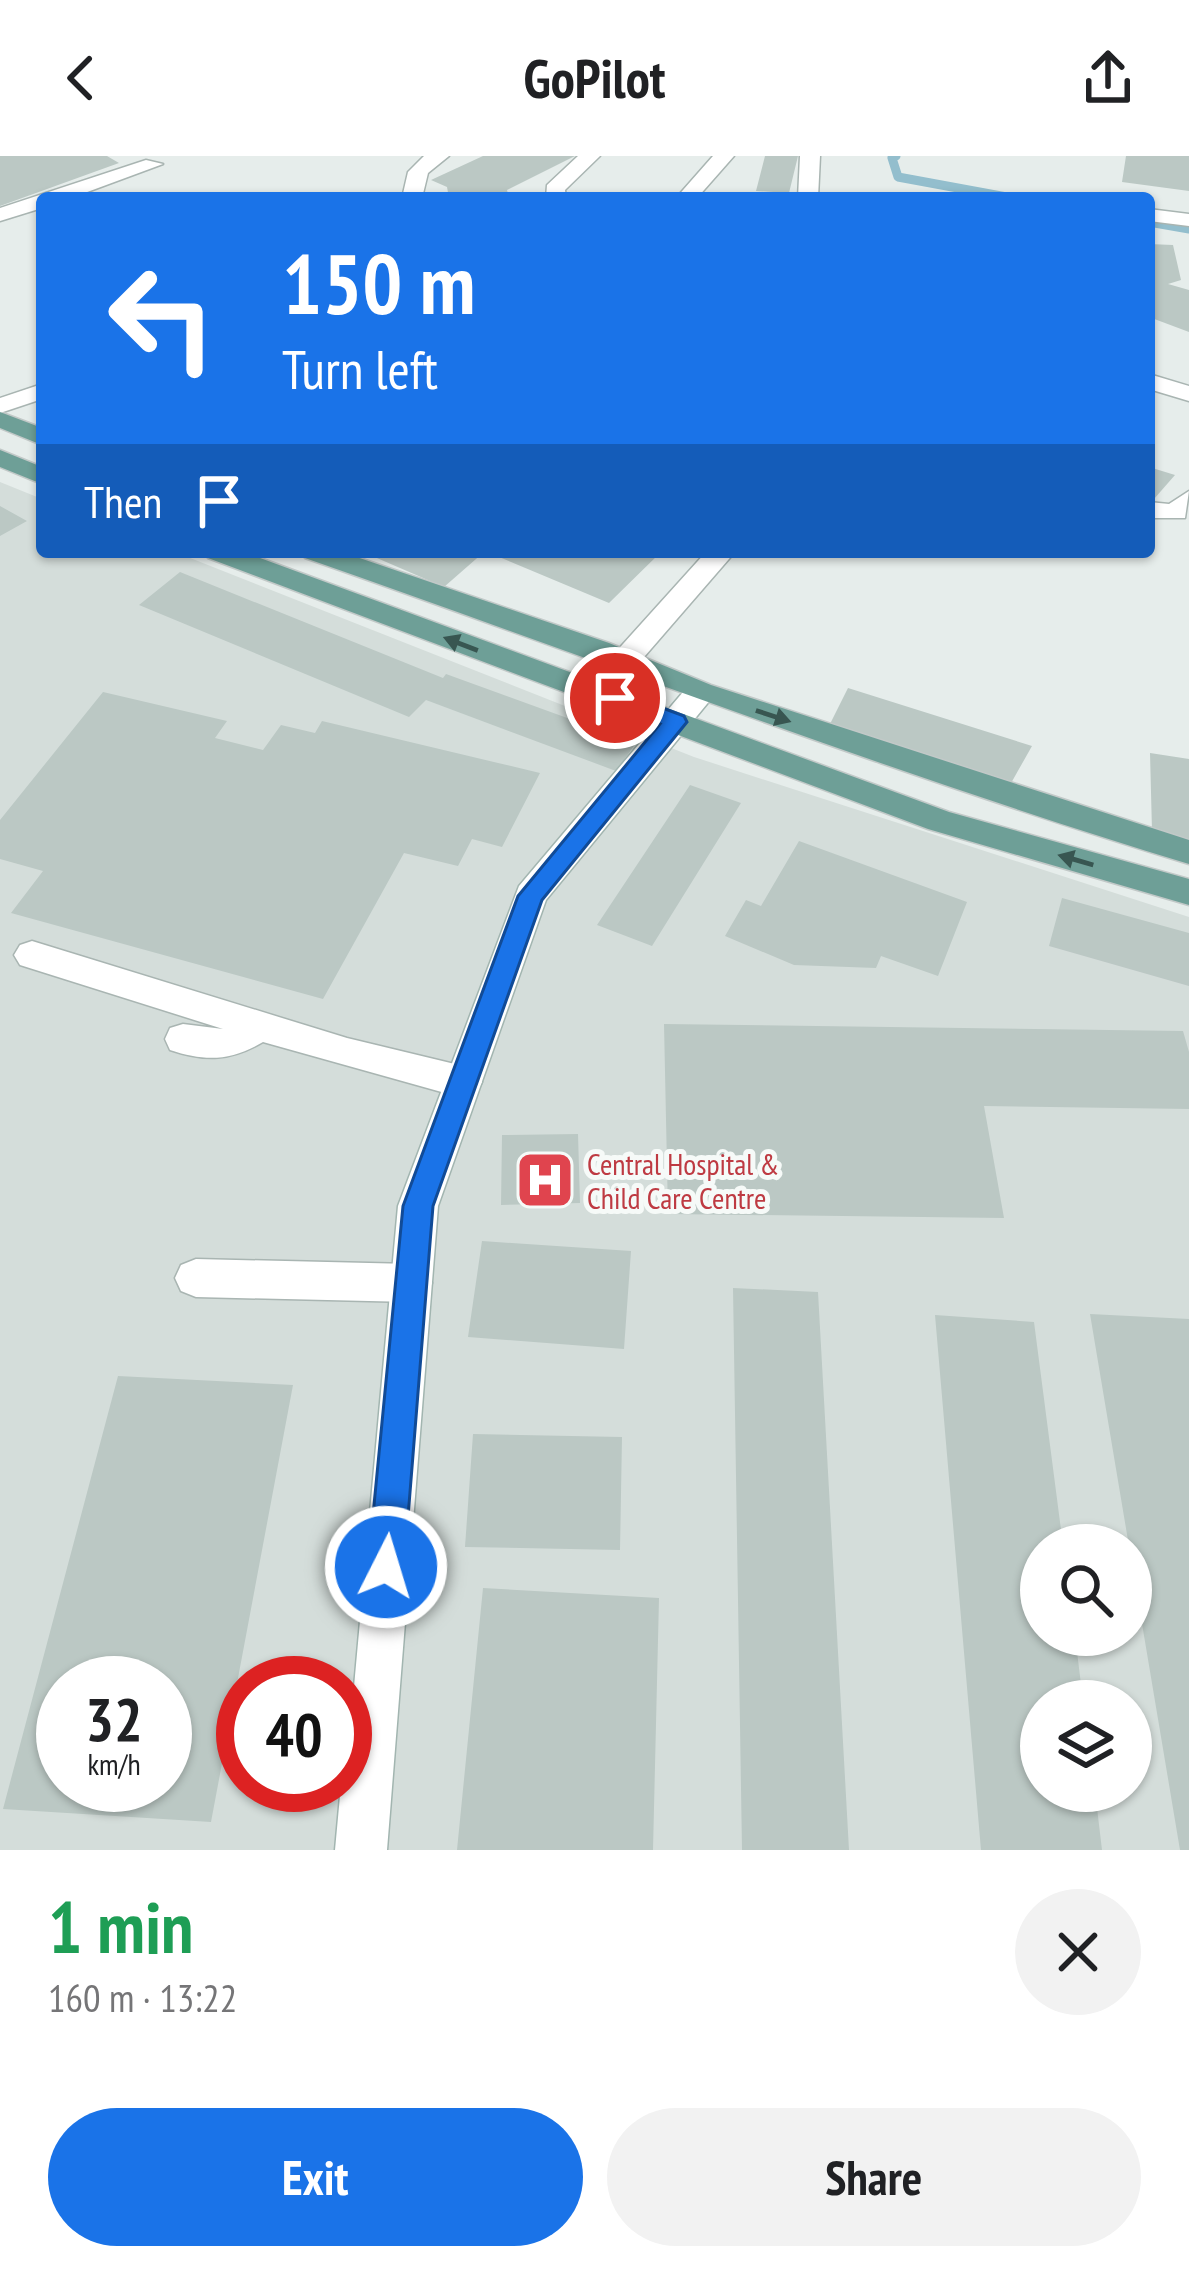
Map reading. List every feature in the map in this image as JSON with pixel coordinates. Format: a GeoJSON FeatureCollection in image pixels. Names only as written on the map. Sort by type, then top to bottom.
{"type":"FeatureCollection","features":[{"type":"Feature","properties":{"kind":"main road"},"geometry":{"type":"LineString","coordinates":[[0,419],[36,434]]}},
{"type":"Feature","properties":{"kind":"main road"},"geometry":{"type":"LineString","coordinates":[[0,458],[36,473]]}},
{"type":"Feature","properties":{"kind":"main road"},"geometry":{"type":"LineString","coordinates":[[237,558],[615,698],[688,707],[1189,852]]}},
{"type":"Feature","properties":{"kind":"main road"},"geometry":{"type":"LineString","coordinates":[[332,558],[612,655],[688,707],[940,821],[1189,892]]}},
{"type":"Feature","properties":{"kind":"street"},"geometry":{"type":"LineString","coordinates":[[412,192],[412,181],[425,162],[439,156]]}},
{"type":"Feature","properties":{"kind":"street"},"geometry":{"type":"LineString","coordinates":[[555,192],[590,156]]}},
{"type":"Feature","properties":{"kind":"street"},"geometry":{"type":"LineString","coordinates":[[691,192],[724,156]]}},
{"type":"Feature","properties":{"kind":"street"},"geometry":{"type":"LineString","coordinates":[[808,192],[810,156]]}},
{"type":"Feature","properties":{"kind":"street"},"geometry":{"type":"LineString","coordinates":[[69,192],[153,164]]}},
{"type":"Feature","properties":{"kind":"street"},"geometry":{"type":"LineString","coordinates":[[0,215],[36,203]]}},
{"type":"Feature","properties":{"kind":"street"},"geometry":{"type":"LineString","coordinates":[[1155,216],[1189,220]]}},
{"type":"Feature","properties":{"kind":"street"},"geometry":{"type":"LineString","coordinates":[[1155,383],[1189,394]]}},
{"type":"Feature","properties":{"kind":"street"},"geometry":{"type":"LineString","coordinates":[[0,406],[36,394]]}},
{"type":"Feature","properties":{"kind":"street"},"geometry":{"type":"LineString","coordinates":[[1155,510],[1176,512],[1189,499]]}},
{"type":"Feature","properties":{"kind":"street"},"geometry":{"type":"LineString","coordinates":[[615,698],[612,655],[715,558]]}},
{"type":"Feature","properties":{"kind":"street"},"geometry":{"type":"LineString","coordinates":[[361,1850],[418,1206],[531,896],[688,707]]}},
{"type":"Feature","properties":{"kind":"street"},"geometry":{"type":"LineString","coordinates":[[32,955],[347,1054],[463,1082]]}},
{"type":"Feature","properties":{"kind":"street"},"geometry":{"type":"LineString","coordinates":[[182,1039],[226,1045],[259,1026]]}},
{"type":"Feature","properties":{"kind":"street"},"geometry":{"type":"LineString","coordinates":[[196,1278],[412,1283]]}},
{"type":"Feature","properties":{"kind":"shaded area"},"geometry":{"type":"Polygon","coordinates":[[[0,482],[36,497],[36,558],[190,558],[694,757],[1189,917],[1189,1850],[0,1850],[0,482]]]}},
{"type":"Feature","properties":{"kind":"building"},"geometry":{"type":"Polygon","coordinates":[[[0,156],[107,156],[119,163],[36,192],[0,206],[0,156]]]}},
{"type":"Feature","properties":{"kind":"building"},"geometry":{"type":"Polygon","coordinates":[[[483,156],[575,156],[508,192],[448,192],[431,180],[483,156]]]}},
{"type":"Feature","properties":{"kind":"building"},"geometry":{"type":"Polygon","coordinates":[[[765,156],[798,156],[789,192],[756,191],[765,156]]]}},
{"type":"Feature","properties":{"kind":"building"},"geometry":{"type":"Polygon","coordinates":[[[1126,156],[1189,156],[1189,191],[1122,182],[1126,156]]]}},
{"type":"Feature","properties":{"kind":"building"},"geometry":{"type":"Polygon","coordinates":[[[1155,244],[1173,245],[1181,280],[1168,284],[1189,290],[1189,332],[1155,319],[1155,244]]]}},
{"type":"Feature","properties":{"kind":"building"},"geometry":{"type":"Polygon","coordinates":[[[1155,469],[1175,475],[1155,498],[1155,469]]]}},
{"type":"Feature","properties":{"kind":"building"},"geometry":{"type":"Polygon","coordinates":[[[0,506],[27,521],[0,536],[0,506]]]}},
{"type":"Feature","properties":{"kind":"building"},"geometry":{"type":"Polygon","coordinates":[[[377,558],[477,558],[444,587],[377,558]]]}},
{"type":"Feature","properties":{"kind":"building"},"geometry":{"type":"Polygon","coordinates":[[[501,558],[655,558],[609,603],[501,558]]]}},
{"type":"Feature","properties":{"kind":"building"},"geometry":{"type":"Polygon","coordinates":[[[180,572],[443,678],[446,674],[636,743],[616,771],[426,700],[409,717],[139,605],[180,572]]]}},
{"type":"Feature","properties":{"kind":"building"},"geometry":{"type":"Polygon","coordinates":[[[848,688],[1032,746],[1010,785],[829,726],[848,688]]]}},
{"type":"Feature","properties":{"kind":"building"},"geometry":{"type":"Polygon","coordinates":[[[103,692],[227,721],[215,738],[263,750],[281,725],[315,733],[322,721],[540,773],[502,847],[472,839],[458,866],[404,853],[323,999],[11,913],[43,871],[0,859],[0,820],[103,692]]]}},
{"type":"Feature","properties":{"kind":"building"},"geometry":{"type":"Polygon","coordinates":[[[1150,753],[1189,759],[1189,840],[1152,831],[1150,753]]]}},
{"type":"Feature","properties":{"kind":"building"},"geometry":{"type":"Polygon","coordinates":[[[690,785],[741,803],[652,946],[597,925],[690,785]]]}},
{"type":"Feature","properties":{"kind":"building"},"geometry":{"type":"Polygon","coordinates":[[[799,841],[967,902],[938,976],[881,956],[876,968],[794,965],[725,936],[746,900],[761,906],[799,841]]]}},
{"type":"Feature","properties":{"kind":"building"},"geometry":{"type":"Polygon","coordinates":[[[1062,898],[1189,933],[1189,986],[1049,946],[1062,898]]]}},
{"type":"Feature","properties":{"kind":"building"},"geometry":{"type":"Polygon","coordinates":[[[664,1024],[1183,1031],[1189,1052],[1189,1109],[984,1106],[1004,1218],[668,1214],[664,1024]]]}},
{"type":"Feature","properties":{"kind":"building"},"geometry":{"type":"Polygon","coordinates":[[[578,1134],[580,1203],[501,1205],[502,1135],[578,1134]]]}},
{"type":"Feature","properties":{"kind":"building"},"geometry":{"type":"Polygon","coordinates":[[[482,1241],[631,1251],[624,1349],[468,1337],[482,1241]]]}},
{"type":"Feature","properties":{"kind":"building"},"geometry":{"type":"Polygon","coordinates":[[[733,1288],[818,1292],[849,1850],[742,1850],[733,1288]]]}},
{"type":"Feature","properties":{"kind":"building"},"geometry":{"type":"Polygon","coordinates":[[[1090,1314],[1189,1319],[1189,1850],[1180,1850],[1147,1656],[1152,1656],[1152,1524],[1125,1524],[1090,1314]]]}},
{"type":"Feature","properties":{"kind":"building"},"geometry":{"type":"Polygon","coordinates":[[[935,1315],[1034,1322],[1060,1524],[1020,1524],[1020,1656],[1078,1656],[1080,1680],[1020,1680],[1020,1812],[1097,1812],[1102,1850],[981,1850],[935,1315]]]}},
{"type":"Feature","properties":{"kind":"building"},"geometry":{"type":"Polygon","coordinates":[[[118,1376],[293,1385],[242,1656],[216,1656],[216,1795],[211,1822],[51,1812],[192,1812],[192,1656],[44,1656],[118,1376]]]}},
{"type":"Feature","properties":{"kind":"building"},"geometry":{"type":"Polygon","coordinates":[[[473,1434],[622,1437],[620,1550],[465,1547],[473,1434]]]}},
{"type":"Feature","properties":{"kind":"building"},"geometry":{"type":"Polygon","coordinates":[[[483,1588],[659,1598],[653,1850],[457,1850],[483,1588]]]}},
{"type":"Feature","properties":{"kind":"building"},"geometry":{"type":"Polygon","coordinates":[[[36,1685],[36,1811],[3,1809],[36,1685]]]}},
{"type":"Feature","properties":{"kind":"waterway"},"geometry":{"type":"LineString","coordinates":[[896,156],[892,158],[898,177],[979,192]]}},
{"type":"Feature","properties":{"kind":"waterway"},"geometry":{"type":"LineString","coordinates":[[1155,223],[1189,229]]}},
{"type":"Feature","properties":{"kind":"place","name":"Central Hospital & Child Care Centre"},"geometry":{"type":"Point","coordinates":[545,1180]}},
{"type":"Feature","properties":{"kind":"route"},"geometry":{"type":"LineString","coordinates":[[386,1567],[418,1206],[531,896],[676,722],[615,698]]}}]}
